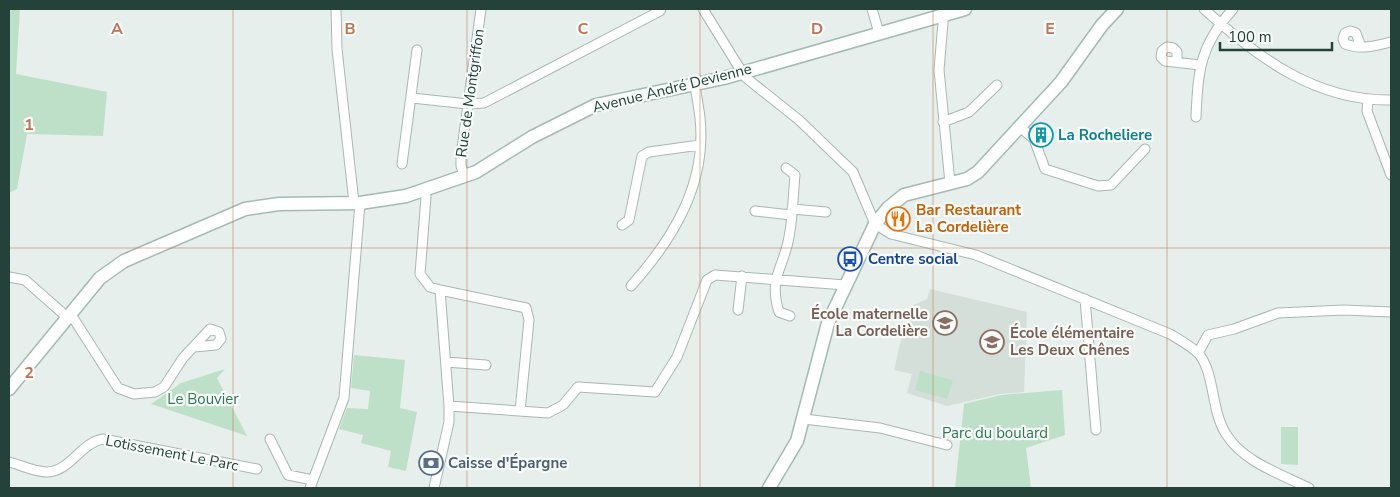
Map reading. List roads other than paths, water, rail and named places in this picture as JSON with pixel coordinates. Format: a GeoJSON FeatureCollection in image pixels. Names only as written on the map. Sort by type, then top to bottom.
{"type":"FeatureCollection","features":[{"type":"Feature","properties":{"kind":"street"},"geometry":{"type":"LineString","coordinates":[[270,439],[288,474],[311,484],[344,398],[357,203],[337,48],[336,9]]}},
{"type":"Feature","properties":{"kind":"street","name":"Rue de Montgriffon"},"geometry":{"type":"LineString","coordinates":[[465,177],[460,161],[481,9]]}},
{"type":"Feature","properties":{"kind":"street"},"geometry":{"type":"LineString","coordinates":[[412,98],[468,104],[484,103],[660,12],[661,9]]}},
{"type":"Feature","properties":{"kind":"street"},"geometry":{"type":"LineString","coordinates":[[703,9],[741,72],[806,127],[853,172],[875,224],[891,234],[976,255],[1170,334],[1198,353],[1209,380],[1218,420],[1236,447],[1250,458],[1309,488]]}},
{"type":"Feature","properties":{"kind":"street"},"geometry":{"type":"LineString","coordinates":[[870,9],[879,33]]}},
{"type":"Feature","properties":{"kind":"street","name":"Avenue André Devienne"},"geometry":{"type":"LineString","coordinates":[[9,389],[13,375],[100,278],[124,261],[245,209],[279,204],[357,203],[424,191],[465,177],[487,167],[532,137],[586,109],[612,101],[695,84],[741,72],[879,33],[944,12],[965,9]]}},
{"type":"Feature","properties":{"kind":"street"},"geometry":{"type":"LineString","coordinates":[[769,488],[797,441],[828,323],[875,224],[888,208],[904,195],[966,179],[978,172],[1061,82],[1102,25],[1117,9]]}},
{"type":"Feature","properties":{"kind":"street"},"geometry":{"type":"LineString","coordinates":[[1204,9],[1248,47],[1300,80],[1319,89],[1368,101],[1391,100]]}},
{"type":"Feature","properties":{"kind":"street"},"geometry":{"type":"LineString","coordinates":[[1196,117],[1200,65],[1212,36],[1220,23],[1233,9]]}},
{"type":"Feature","properties":{"kind":"street"},"geometry":{"type":"LineString","coordinates":[[944,12],[939,70],[950,183]]}},
{"type":"Feature","properties":{"kind":"street"},"geometry":{"type":"LineString","coordinates":[[1361,47],[1374,47],[1391,42]]}},
{"type":"Feature","properties":{"kind":"street"},"geometry":{"type":"LineString","coordinates":[[402,164],[417,50]]}},
{"type":"Feature","properties":{"kind":"street"},"geometry":{"type":"LineString","coordinates":[[1176,62],[1200,65]]}},
{"type":"Feature","properties":{"kind":"street"},"geometry":{"type":"LineString","coordinates":[[631,286],[668,240],[683,214],[694,184],[700,145],[700,119],[695,84]]}},
{"type":"Feature","properties":{"kind":"street"},"geometry":{"type":"LineString","coordinates":[[943,122],[969,112],[983,102],[997,85]]}},
{"type":"Feature","properties":{"kind":"street"},"geometry":{"type":"LineString","coordinates":[[1368,101],[1367,111],[1391,175]]}},
{"type":"Feature","properties":{"kind":"street"},"geometry":{"type":"LineString","coordinates":[[1020,127],[1034,138],[1045,169],[1098,186],[1112,185],[1145,149]]}},
{"type":"Feature","properties":{"kind":"street"},"geometry":{"type":"LineString","coordinates":[[622,225],[629,220],[642,156],[649,152],[700,145]]}},
{"type":"Feature","properties":{"kind":"street"},"geometry":{"type":"LineString","coordinates":[[786,168],[795,175],[792,212],[789,240],[776,278],[775,299],[780,312],[790,316]]}},
{"type":"Feature","properties":{"kind":"street"},"geometry":{"type":"LineString","coordinates":[[424,191],[426,197],[420,274],[430,287],[526,308],[529,320],[520,411]]}},
{"type":"Feature","properties":{"kind":"street"},"geometry":{"type":"LineString","coordinates":[[754,211],[826,212]]}},
{"type":"Feature","properties":{"kind":"street"},"geometry":{"type":"LineString","coordinates":[[449,406],[554,412],[563,405],[573,391],[583,386],[655,392],[677,356],[708,280],[715,275],[776,278],[845,285]]}},
{"type":"Feature","properties":{"kind":"street"},"geometry":{"type":"LineString","coordinates":[[738,310],[742,276]]}},
{"type":"Feature","properties":{"kind":"street"},"geometry":{"type":"LineString","coordinates":[[9,277],[25,280],[68,315],[118,388],[134,394],[155,392],[164,387],[173,371],[194,347]]}},
{"type":"Feature","properties":{"kind":"street"},"geometry":{"type":"LineString","coordinates":[[434,488],[449,422],[440,290]]}},
{"type":"Feature","properties":{"kind":"street"},"geometry":{"type":"LineString","coordinates":[[1085,299],[1096,430]]}},
{"type":"Feature","properties":{"kind":"street"},"geometry":{"type":"LineString","coordinates":[[1198,353],[1208,335],[1234,329],[1278,313],[1344,310],[1391,312]]}},
{"type":"Feature","properties":{"kind":"street"},"geometry":{"type":"LineString","coordinates":[[446,362],[486,365]]}},
{"type":"Feature","properties":{"kind":"street"},"geometry":{"type":"LineString","coordinates":[[804,419],[880,428],[947,445]]}},
{"type":"Feature","properties":{"kind":"street","name":"Lotissement Le Parc"},"geometry":{"type":"LineString","coordinates":[[9,462],[48,472],[66,465],[94,440],[103,438],[257,469]]}},
{"type":"Feature","properties":{"kind":"place","name":"La Rocheliere"},"geometry":{"type":"Point","coordinates":[1041,135]}},
{"type":"Feature","properties":{"kind":"place","name":"Bar Restaurant La Cordelière"},"geometry":{"type":"Point","coordinates":[898,219]}},
{"type":"Feature","properties":{"kind":"place","name":"Centre social"},"geometry":{"type":"Point","coordinates":[850,259]}},
{"type":"Feature","properties":{"kind":"place","name":"École maternelle La Cordelière"},"geometry":{"type":"Point","coordinates":[945,323]}},
{"type":"Feature","properties":{"kind":"place","name":"École élémentaire Les Deux Chênes"},"geometry":{"type":"Point","coordinates":[992,342]}},
{"type":"Feature","properties":{"kind":"place","name":"Caisse d'Épargne"},"geometry":{"type":"Point","coordinates":[431,463]}},
{"type":"Feature","properties":{"kind":"park label","name":"Le Bouvier"},"geometry":{"type":"Point","coordinates":[203,399]}},
{"type":"Feature","properties":{"kind":"park label","name":"Parc du boulard"},"geometry":{"type":"Point","coordinates":[995,433]}}]}
